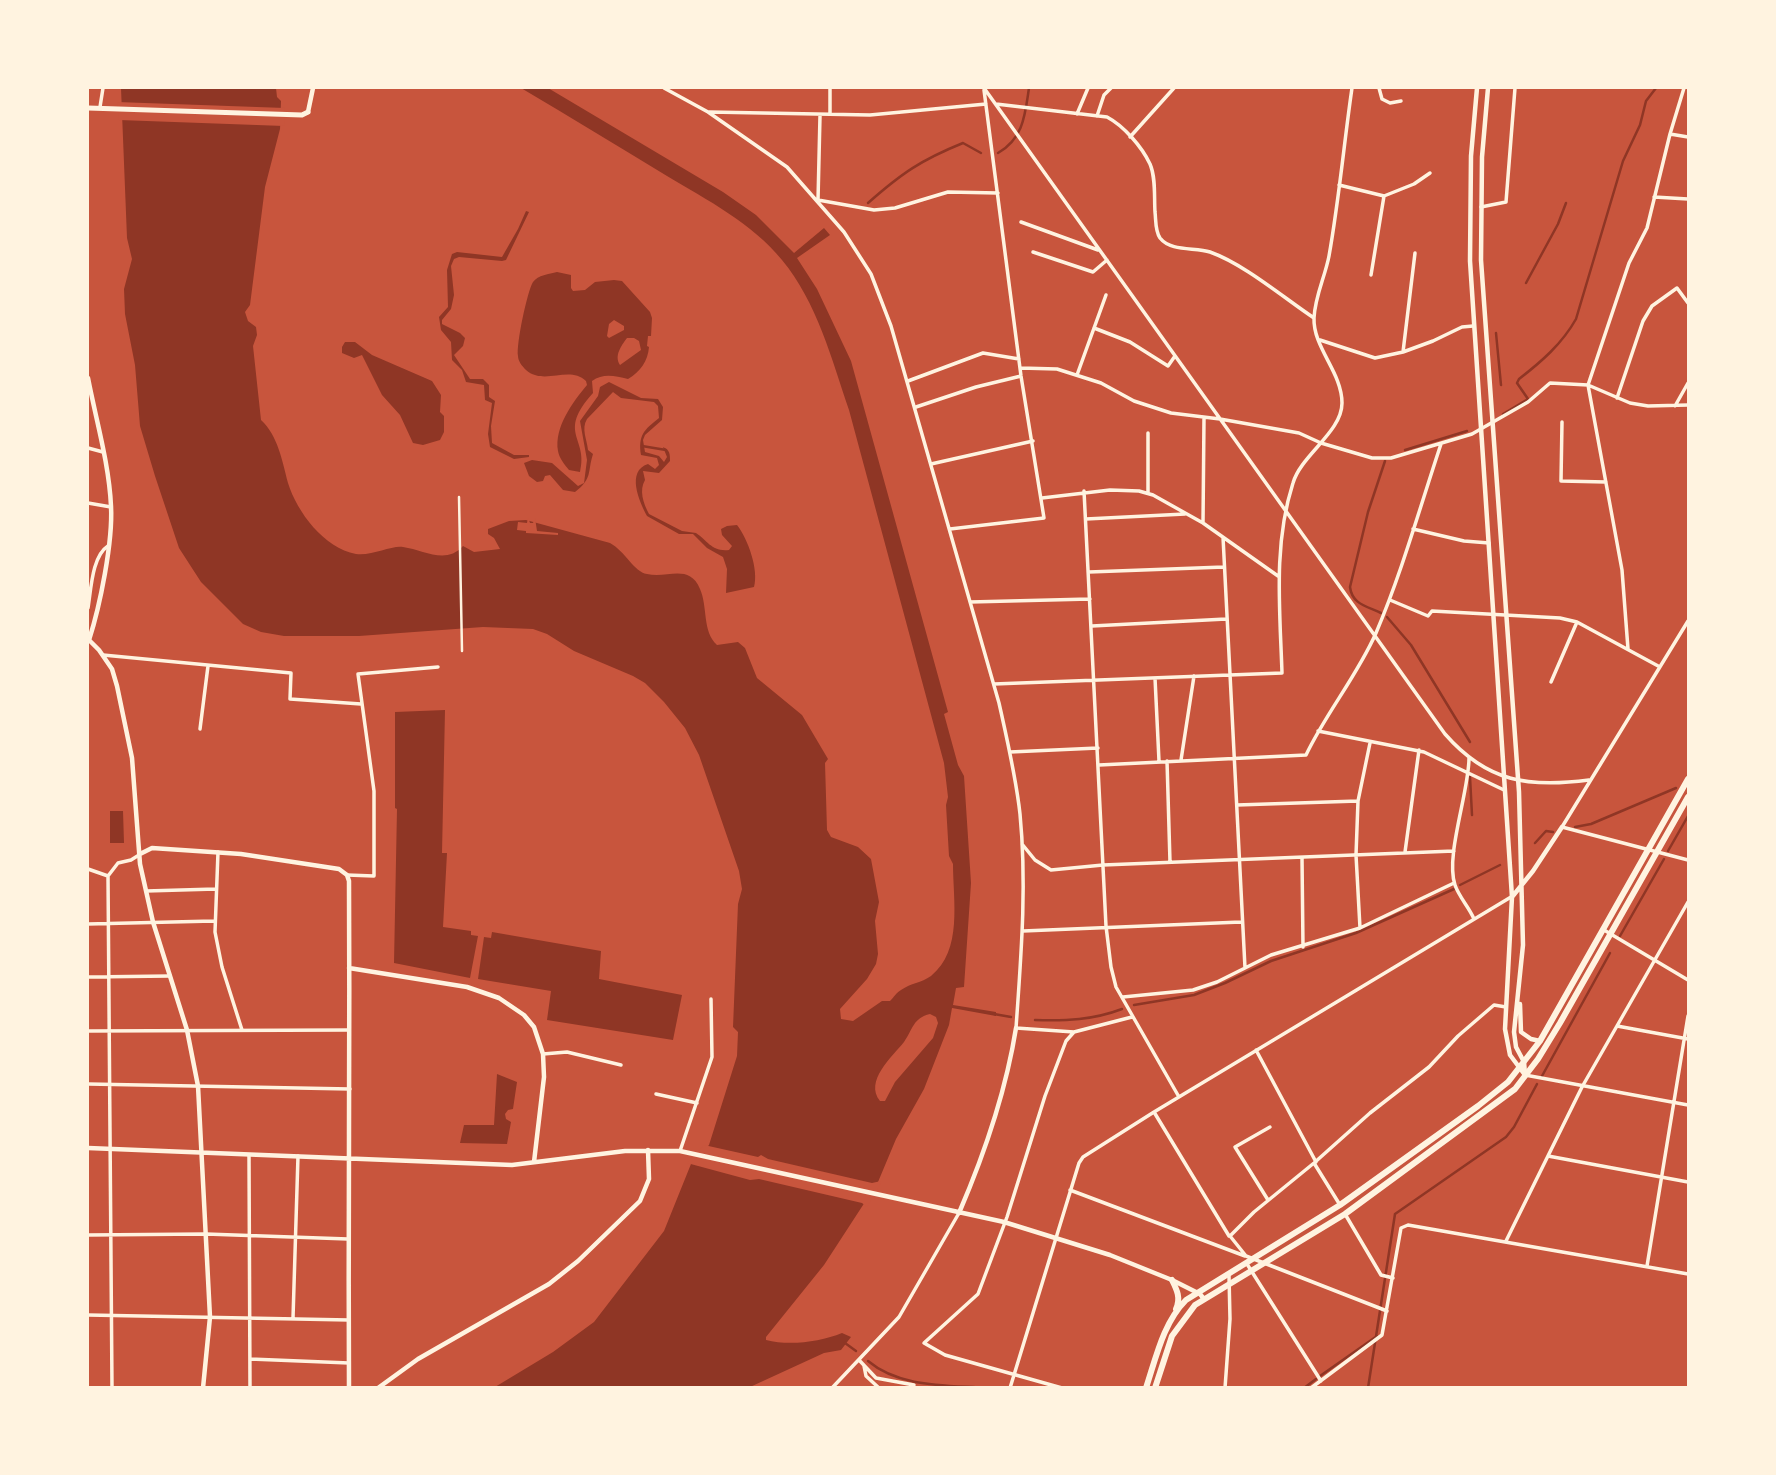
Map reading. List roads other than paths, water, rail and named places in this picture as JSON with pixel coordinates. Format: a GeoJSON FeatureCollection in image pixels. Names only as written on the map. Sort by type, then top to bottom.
{"type":"FeatureCollection","features":[{"type":"Feature","properties":{"kind":"highway"},"geometry":{"type":"LineString","coordinates":[[1155,1388],[1172,1336],[1182,1318],[1202,1296],[1340,1205],[1508,1082],[1540,1041],[1689,779]]}},
{"type":"Feature","properties":{"kind":"highway"},"geometry":{"type":"LineString","coordinates":[[1176,1311],[1186,1300],[1230,1284],[1248,1264],[1264,1264],[1345,1214],[1515,1089],[1538,1059],[1689,797]]}},
{"type":"Feature","properties":{"kind":"highway"},"geometry":{"type":"LineString","coordinates":[[1146,1388],[1165,1332],[1179,1302],[1172,1280]]}},
{"type":"Feature","properties":{"kind":"main road"},"geometry":{"type":"LineString","coordinates":[[88,108],[299,115],[308,112]]}},
{"type":"Feature","properties":{"kind":"street"},"geometry":{"type":"LineString","coordinates":[[102,107],[103,88]]}},
{"type":"Feature","properties":{"kind":"street"},"geometry":{"type":"LineString","coordinates":[[308,112],[313,88]]}},
{"type":"Feature","properties":{"kind":"street"},"geometry":{"type":"LineString","coordinates":[[664,88],[708,112],[787,167],[844,232],[871,274],[891,326],[916,407],[994,684],[1020,811],[1023,931],[1016,1028],[992,1124],[959,1213],[910,1300],[861,1362],[832,1388]]}},
{"type":"Feature","properties":{"kind":"street"},"geometry":{"type":"LineString","coordinates":[[830,88],[830,114]]}},
{"type":"Feature","properties":{"kind":"street"},"geometry":{"type":"LineString","coordinates":[[949,529],[1044,518],[1021,376],[984,88]]}},
{"type":"Feature","properties":{"kind":"street"},"geometry":{"type":"LineString","coordinates":[[984,88],[1445,734],[1469,758],[1517,782],[1548,784],[1589,780]]}},
{"type":"Feature","properties":{"kind":"street"},"geometry":{"type":"LineString","coordinates":[[1077,114],[1088,88]]}},
{"type":"Feature","properties":{"kind":"street"},"geometry":{"type":"LineString","coordinates":[[1097,116],[1104,95],[1111,88]]}},
{"type":"Feature","properties":{"kind":"street"},"geometry":{"type":"LineString","coordinates":[[1130,136],[1174,88]]}},
{"type":"Feature","properties":{"kind":"street"},"geometry":{"type":"LineString","coordinates":[[994,684],[1282,673],[1278,576],[1280,546],[1293,482],[1306,459],[1340,416],[1342,404],[1339,386],[1318,340],[1314,318],[1328,258],[1352,88]]}},
{"type":"Feature","properties":{"kind":"street"},"geometry":{"type":"LineString","coordinates":[[1380,88],[1382,99],[1391,103],[1401,101]]}},
{"type":"Feature","properties":{"kind":"street"},"geometry":{"type":"LineString","coordinates":[[1477,88],[1471,156],[1470,261],[1512,897],[1506,1040],[1510,1055],[1525,1075],[1689,1105]]}},
{"type":"Feature","properties":{"kind":"street"},"geometry":{"type":"LineString","coordinates":[[1488,88],[1482,157],[1483,302],[1517,782],[1523,945],[1514,1032],[1518,1053],[1524,1062],[1525,1075]]}},
{"type":"Feature","properties":{"kind":"street"},"geometry":{"type":"LineString","coordinates":[[1481,207],[1506,202],[1515,88]]}},
{"type":"Feature","properties":{"kind":"street"},"geometry":{"type":"LineString","coordinates":[[1628,649],[1622,570],[1588,386],[1629,263],[1647,228],[1684,88]]}},
{"type":"Feature","properties":{"kind":"street"},"geometry":{"type":"LineString","coordinates":[[708,112],[870,115],[986,104]]}},
{"type":"Feature","properties":{"kind":"street"},"geometry":{"type":"LineString","coordinates":[[995,104],[1097,116],[1115,121],[1150,163],[1157,228],[1161,239],[1167,244],[1211,253],[1235,264],[1314,318]]}},
{"type":"Feature","properties":{"kind":"street"},"geometry":{"type":"LineString","coordinates":[[818,200],[820,116]]}},
{"type":"Feature","properties":{"kind":"street"},"geometry":{"type":"LineString","coordinates":[[1670,134],[1689,137]]}},
{"type":"Feature","properties":{"kind":"street"},"geometry":{"type":"LineString","coordinates":[[1339,185],[1384,196],[1414,184],[1430,173]]}},
{"type":"Feature","properties":{"kind":"street"},"geometry":{"type":"LineString","coordinates":[[818,200],[874,210],[895,208],[948,192],[998,193]]}},
{"type":"Feature","properties":{"kind":"street"},"geometry":{"type":"LineString","coordinates":[[1371,275],[1384,196]]}},
{"type":"Feature","properties":{"kind":"street"},"geometry":{"type":"LineString","coordinates":[[1654,197],[1689,199]]}},
{"type":"Feature","properties":{"kind":"street"},"geometry":{"type":"LineString","coordinates":[[1021,222],[1100,250]]}},
{"type":"Feature","properties":{"kind":"street"},"geometry":{"type":"LineString","coordinates":[[1033,252],[1093,272],[1107,260]]}},
{"type":"Feature","properties":{"kind":"street"},"geometry":{"type":"LineString","coordinates":[[1404,352],[1415,253]]}},
{"type":"Feature","properties":{"kind":"street"},"geometry":{"type":"LineString","coordinates":[[1617,398],[1643,321],[1652,306],[1677,288],[1689,303]]}},
{"type":"Feature","properties":{"kind":"street"},"geometry":{"type":"LineString","coordinates":[[1077,375],[1106,295]]}},
{"type":"Feature","properties":{"kind":"street"},"geometry":{"type":"LineString","coordinates":[[1318,340],[1375,358],[1404,352],[1462,327],[1474,326]]}},
{"type":"Feature","properties":{"kind":"street"},"geometry":{"type":"LineString","coordinates":[[1094,328],[1130,342],[1168,366],[1175,356]]}},
{"type":"Feature","properties":{"kind":"street"},"geometry":{"type":"LineString","coordinates":[[908,381],[984,353],[1019,359]]}},
{"type":"Feature","properties":{"kind":"street"},"geometry":{"type":"LineString","coordinates":[[1020,368],[1056,369],[1101,383],[1135,401],[1171,413],[1299,433],[1321,443],[1372,458],[1391,458],[1481,429],[1528,402],[1550,383],[1588,386],[1630,403],[1648,406],[1689,405]]}},
{"type":"Feature","properties":{"kind":"street"},"geometry":{"type":"LineString","coordinates":[[916,407],[976,387],[1021,376]]}},
{"type":"Feature","properties":{"kind":"street"},"geometry":{"type":"LineString","coordinates":[[88,378],[111,507],[108,546],[95,622],[88,640],[112,669],[132,758],[146,891],[187,1030],[198,1086],[210,1317],[203,1388]]}},
{"type":"Feature","properties":{"kind":"street"},"geometry":{"type":"LineString","coordinates":[[1675,405],[1689,383]]}},
{"type":"Feature","properties":{"kind":"street"},"geometry":{"type":"LineString","coordinates":[[1203,523],[1204,418]]}},
{"type":"Feature","properties":{"kind":"street"},"geometry":{"type":"LineString","coordinates":[[1562,422],[1561,481],[1606,482]]}},
{"type":"Feature","properties":{"kind":"street"},"geometry":{"type":"LineString","coordinates":[[1148,433],[1148,493]]}},
{"type":"Feature","properties":{"kind":"street"},"geometry":{"type":"LineString","coordinates":[[931,464],[1033,441]]}},
{"type":"Feature","properties":{"kind":"street"},"geometry":{"type":"LineString","coordinates":[[1099,765],[1306,755],[1375,635],[1442,443]]}},
{"type":"Feature","properties":{"kind":"street"},"geometry":{"type":"LineString","coordinates":[[88,448],[103,452]]}},
{"type":"Feature","properties":{"kind":"street"},"geometry":{"type":"LineString","coordinates":[[1042,498],[1084,491],[1148,493],[1203,523],[1278,576]]}},
{"type":"Feature","properties":{"kind":"street"},"geometry":{"type":"LineString","coordinates":[[1084,491],[1106,926],[1111,967],[1116,987],[1179,1097]]}},
{"type":"Feature","properties":{"kind":"street"},"geometry":{"type":"LineString","coordinates":[[459,499],[462,651]]}},
{"type":"Feature","properties":{"kind":"street"},"geometry":{"type":"LineString","coordinates":[[88,503],[111,507]]}},
{"type":"Feature","properties":{"kind":"street"},"geometry":{"type":"LineString","coordinates":[[1086,519],[1187,514]]}},
{"type":"Feature","properties":{"kind":"street"},"geometry":{"type":"LineString","coordinates":[[1413,528],[1464,541],[1489,543]]}},
{"type":"Feature","properties":{"kind":"street"},"geometry":{"type":"LineString","coordinates":[[1223,537],[1245,968]]}},
{"type":"Feature","properties":{"kind":"street"},"geometry":{"type":"LineString","coordinates":[[88,608],[96,564],[101,550],[108,546]]}},
{"type":"Feature","properties":{"kind":"street"},"geometry":{"type":"LineString","coordinates":[[1089,572],[1224,567]]}},
{"type":"Feature","properties":{"kind":"street"},"geometry":{"type":"LineString","coordinates":[[970,602],[1090,600]]}},
{"type":"Feature","properties":{"kind":"street"},"geometry":{"type":"LineString","coordinates":[[1389,600],[1428,616],[1432,611],[1560,618],[1577,622],[1660,667]]}},
{"type":"Feature","properties":{"kind":"street"},"geometry":{"type":"LineString","coordinates":[[1092,626],[1226,619]]}},
{"type":"Feature","properties":{"kind":"street"},"geometry":{"type":"LineString","coordinates":[[1551,682],[1577,622]]}},
{"type":"Feature","properties":{"kind":"street"},"geometry":{"type":"LineString","coordinates":[[1010,1388],[1054,1238],[1083,1157],[1512,897],[1562,827],[1688,624]]}},
{"type":"Feature","properties":{"kind":"street"},"geometry":{"type":"LineString","coordinates":[[103,655],[291,673],[290,699],[361,704]]}},
{"type":"Feature","properties":{"kind":"street"},"geometry":{"type":"LineString","coordinates":[[200,729],[208,666]]}},
{"type":"Feature","properties":{"kind":"street"},"geometry":{"type":"LineString","coordinates":[[347,875],[374,876],[374,800],[358,674],[438,667]]}},
{"type":"Feature","properties":{"kind":"street"},"geometry":{"type":"LineString","coordinates":[[1181,760],[1194,676]]}},
{"type":"Feature","properties":{"kind":"street"},"geometry":{"type":"LineString","coordinates":[[1155,678],[1159,761]]}},
{"type":"Feature","properties":{"kind":"street"},"geometry":{"type":"LineString","coordinates":[[1318,731],[1419,750],[1506,791]]}},
{"type":"Feature","properties":{"kind":"street"},"geometry":{"type":"LineString","coordinates":[[1360,928],[1356,855],[1357,801],[1371,742]]}},
{"type":"Feature","properties":{"kind":"street"},"geometry":{"type":"LineString","coordinates":[[1010,752],[1098,748]]}},
{"type":"Feature","properties":{"kind":"street"},"geometry":{"type":"LineString","coordinates":[[1405,852],[1419,750]]}},
{"type":"Feature","properties":{"kind":"street"},"geometry":{"type":"LineString","coordinates":[[1469,758],[1469,773],[1454,851],[1454,883],[1474,919]]}},
{"type":"Feature","properties":{"kind":"street"},"geometry":{"type":"LineString","coordinates":[[1167,761],[1170,862]]}},
{"type":"Feature","properties":{"kind":"street"},"geometry":{"type":"LineString","coordinates":[[1237,805],[1357,801]]}},
{"type":"Feature","properties":{"kind":"street"},"geometry":{"type":"LineString","coordinates":[[1562,827],[1689,860]]}},
{"type":"Feature","properties":{"kind":"street"},"geometry":{"type":"LineString","coordinates":[[1022,844],[1035,860],[1051,870],[1103,865],[1454,851]]}},
{"type":"Feature","properties":{"kind":"street"},"geometry":{"type":"LineString","coordinates":[[112,1388],[108,876],[118,863],[131,860],[152,848],[218,852],[339,869],[347,875],[350,1089],[349,1388]]}},
{"type":"Feature","properties":{"kind":"street"},"geometry":{"type":"LineString","coordinates":[[218,852],[214,921],[222,967],[242,1030]]}},
{"type":"Feature","properties":{"kind":"street"},"geometry":{"type":"LineString","coordinates":[[1302,857],[1303,947]]}},
{"type":"Feature","properties":{"kind":"street"},"geometry":{"type":"LineString","coordinates":[[88,869],[108,876]]}},
{"type":"Feature","properties":{"kind":"street"},"geometry":{"type":"LineString","coordinates":[[1123,997],[1193,990],[1217,982],[1271,955],[1360,928],[1454,883]]}},
{"type":"Feature","properties":{"kind":"street"},"geometry":{"type":"LineString","coordinates":[[146,891],[216,889]]}},
{"type":"Feature","properties":{"kind":"street"},"geometry":{"type":"LineString","coordinates":[[1506,1241],[1582,1087],[1689,902]]}},
{"type":"Feature","properties":{"kind":"street"},"geometry":{"type":"LineString","coordinates":[[88,924],[214,921]]}},
{"type":"Feature","properties":{"kind":"street"},"geometry":{"type":"LineString","coordinates":[[1023,931],[1241,922]]}},
{"type":"Feature","properties":{"kind":"street"},"geometry":{"type":"LineString","coordinates":[[1604,930],[1689,980]]}},
{"type":"Feature","properties":{"kind":"street"},"geometry":{"type":"LineString","coordinates":[[349,968],[450,984],[499,998],[529,1020],[543,1054],[544,1077],[534,1162]]}},
{"type":"Feature","properties":{"kind":"street"},"geometry":{"type":"LineString","coordinates":[[88,977],[170,976]]}},
{"type":"Feature","properties":{"kind":"street"},"geometry":{"type":"LineString","coordinates":[[1518,996],[1521,1032],[1540,1041]]}},
{"type":"Feature","properties":{"kind":"street"},"geometry":{"type":"LineString","coordinates":[[682,1151],[712,1057],[711,999]]}},
{"type":"Feature","properties":{"kind":"street"},"geometry":{"type":"LineString","coordinates":[[1230,1236],[1370,1113],[1429,1067],[1494,1004],[1506,1007]]}},
{"type":"Feature","properties":{"kind":"street"},"geometry":{"type":"LineString","coordinates":[[1646,1267],[1689,1016]]}},
{"type":"Feature","properties":{"kind":"street"},"geometry":{"type":"LineString","coordinates":[[1016,1028],[1074,1032],[1132,1017]]}},
{"type":"Feature","properties":{"kind":"street"},"geometry":{"type":"LineString","coordinates":[[1617,1026],[1687,1039]]}},
{"type":"Feature","properties":{"kind":"street"},"geometry":{"type":"LineString","coordinates":[[88,1031],[349,1030]]}},
{"type":"Feature","properties":{"kind":"street"},"geometry":{"type":"LineString","coordinates":[[1062,1388],[945,1355],[924,1343],[978,1294],[1045,1096],[1066,1041],[1074,1032]]}},
{"type":"Feature","properties":{"kind":"street"},"geometry":{"type":"LineString","coordinates":[[1256,1050],[1340,1205]]}},
{"type":"Feature","properties":{"kind":"street"},"geometry":{"type":"LineString","coordinates":[[543,1054],[567,1052],[621,1065]]}},
{"type":"Feature","properties":{"kind":"street"},"geometry":{"type":"LineString","coordinates":[[88,1084],[350,1089]]}},
{"type":"Feature","properties":{"kind":"street"},"geometry":{"type":"LineString","coordinates":[[656,1094],[697,1103]]}},
{"type":"Feature","properties":{"kind":"street"},"geometry":{"type":"LineString","coordinates":[[1154,1112],[1321,1381]]}},
{"type":"Feature","properties":{"kind":"street"},"geometry":{"type":"LineString","coordinates":[[1268,1200],[1235,1147],[1270,1127]]}},
{"type":"Feature","properties":{"kind":"street"},"geometry":{"type":"LineString","coordinates":[[88,1148],[512,1165],[649,1150],[682,1151],[1004,1222],[1110,1255],[1172,1280],[1202,1296]]}},
{"type":"Feature","properties":{"kind":"street"},"geometry":{"type":"LineString","coordinates":[[378,1388],[418,1359],[548,1284],[578,1261],[640,1201],[649,1179],[649,1150]]}},
{"type":"Feature","properties":{"kind":"street"},"geometry":{"type":"LineString","coordinates":[[249,1155],[250,1388]]}},
{"type":"Feature","properties":{"kind":"street"},"geometry":{"type":"LineString","coordinates":[[293,1318],[298,1156]]}},
{"type":"Feature","properties":{"kind":"street"},"geometry":{"type":"LineString","coordinates":[[1548,1156],[1689,1182]]}},
{"type":"Feature","properties":{"kind":"street"},"geometry":{"type":"LineString","coordinates":[[1070,1190],[1248,1264]]}},
{"type":"Feature","properties":{"kind":"street"},"geometry":{"type":"LineString","coordinates":[[1345,1214],[1382,1275],[1391,1277]]}},
{"type":"Feature","properties":{"kind":"street"},"geometry":{"type":"LineString","coordinates":[[1311,1388],[1382,1335],[1401,1227],[1408,1225],[1689,1274]]}},
{"type":"Feature","properties":{"kind":"street"},"geometry":{"type":"LineString","coordinates":[[88,1236],[206,1234],[348,1239]]}},
{"type":"Feature","properties":{"kind":"street"},"geometry":{"type":"LineString","coordinates":[[1254,1260],[1385,1311]]}},
{"type":"Feature","properties":{"kind":"street"},"geometry":{"type":"LineString","coordinates":[[1225,1388],[1230,1319],[1229,1276]]}},
{"type":"Feature","properties":{"kind":"street"},"geometry":{"type":"LineString","coordinates":[[88,1315],[349,1320]]}},
{"type":"Feature","properties":{"kind":"street"},"geometry":{"type":"LineString","coordinates":[[250,1359],[349,1363]]}},
{"type":"Feature","properties":{"kind":"street"},"geometry":{"type":"LineString","coordinates":[[861,1362],[876,1378],[914,1385]]}},
{"type":"Feature","properties":{"kind":"street"},"geometry":{"type":"LineString","coordinates":[[861,1362],[866,1376],[879,1388]]}},
{"type":"Feature","properties":{"kind":"waterway"},"geometry":{"type":"LineString","coordinates":[[998,153],[1007,147],[1022,125],[1029,88]]}},
{"type":"Feature","properties":{"kind":"waterway"},"geometry":{"type":"LineString","coordinates":[[1503,414],[1528,399],[1517,383],[1519,379],[1550,352],[1576,319],[1623,161],[1640,125],[1646,101],[1656,88]]}},
{"type":"Feature","properties":{"kind":"waterway"},"geometry":{"type":"LineString","coordinates":[[868,203],[912,168],[948,149],[963,143],[981,153]]}},
{"type":"Feature","properties":{"kind":"waterway"},"geometry":{"type":"LineString","coordinates":[[1526,283],[1558,224],[1566,203]]}},
{"type":"Feature","properties":{"kind":"waterway"},"geometry":{"type":"LineString","coordinates":[[1496,333],[1501,385]]}},
{"type":"Feature","properties":{"kind":"waterway"},"geometry":{"type":"LineString","coordinates":[[1405,450],[1467,431]]}},
{"type":"Feature","properties":{"kind":"waterway"},"geometry":{"type":"LineString","coordinates":[[642,446],[666,450]]}},
{"type":"Feature","properties":{"kind":"waterway"},"geometry":{"type":"LineString","coordinates":[[1381,613],[1357,601],[1350,587],[1368,512],[1385,461]]}},
{"type":"Feature","properties":{"kind":"waterway"},"geometry":{"type":"LineString","coordinates":[[1387,617],[1411,645],[1470,742]]}},
{"type":"Feature","properties":{"kind":"waterway"},"geometry":{"type":"LineString","coordinates":[[1470,777],[1472,815]]}},
{"type":"Feature","properties":{"kind":"waterway"},"geometry":{"type":"LineString","coordinates":[[1575,827],[1591,824],[1676,788]]}},
{"type":"Feature","properties":{"kind":"waterway"},"geometry":{"type":"LineString","coordinates":[[1668,851],[1688,816]]}},
{"type":"Feature","properties":{"kind":"waterway"},"geometry":{"type":"LineString","coordinates":[[1535,843],[1546,831],[1553,832]]}},
{"type":"Feature","properties":{"kind":"waterway"},"geometry":{"type":"LineString","coordinates":[[1620,936],[1664,859]]}},
{"type":"Feature","properties":{"kind":"waterway"},"geometry":{"type":"LineString","coordinates":[[1460,885],[1500,865]]}},
{"type":"Feature","properties":{"kind":"waterway"},"geometry":{"type":"LineString","coordinates":[[1134,1005],[1194,995],[1271,961],[1356,933],[1454,889]]}},
{"type":"Feature","properties":{"kind":"waterway"},"geometry":{"type":"LineString","coordinates":[[1542,1076],[1610,953]]}},
{"type":"Feature","properties":{"kind":"waterway"},"geometry":{"type":"LineString","coordinates":[[1035,1020],[1079,1019],[1122,1009]]}},
{"type":"Feature","properties":{"kind":"waterway"},"geometry":{"type":"LineString","coordinates":[[994,1014],[1011,1017]]}},
{"type":"Feature","properties":{"kind":"waterway"},"geometry":{"type":"LineString","coordinates":[[1368,1388],[1395,1214],[1506,1137],[1537,1084]]}},
{"type":"Feature","properties":{"kind":"waterway"},"geometry":{"type":"LineString","coordinates":[[1320,1376],[1377,1336]]}},
{"type":"Feature","properties":{"kind":"waterway"},"geometry":{"type":"LineString","coordinates":[[845,1343],[856,1351]]}},
{"type":"Feature","properties":{"kind":"waterway"},"geometry":{"type":"LineString","coordinates":[[868,1361],[881,1370],[909,1381],[987,1388]]}},
{"type":"Feature","properties":{"kind":"waterway"},"geometry":{"type":"LineString","coordinates":[[1304,1388],[1316,1379]]}}]}
